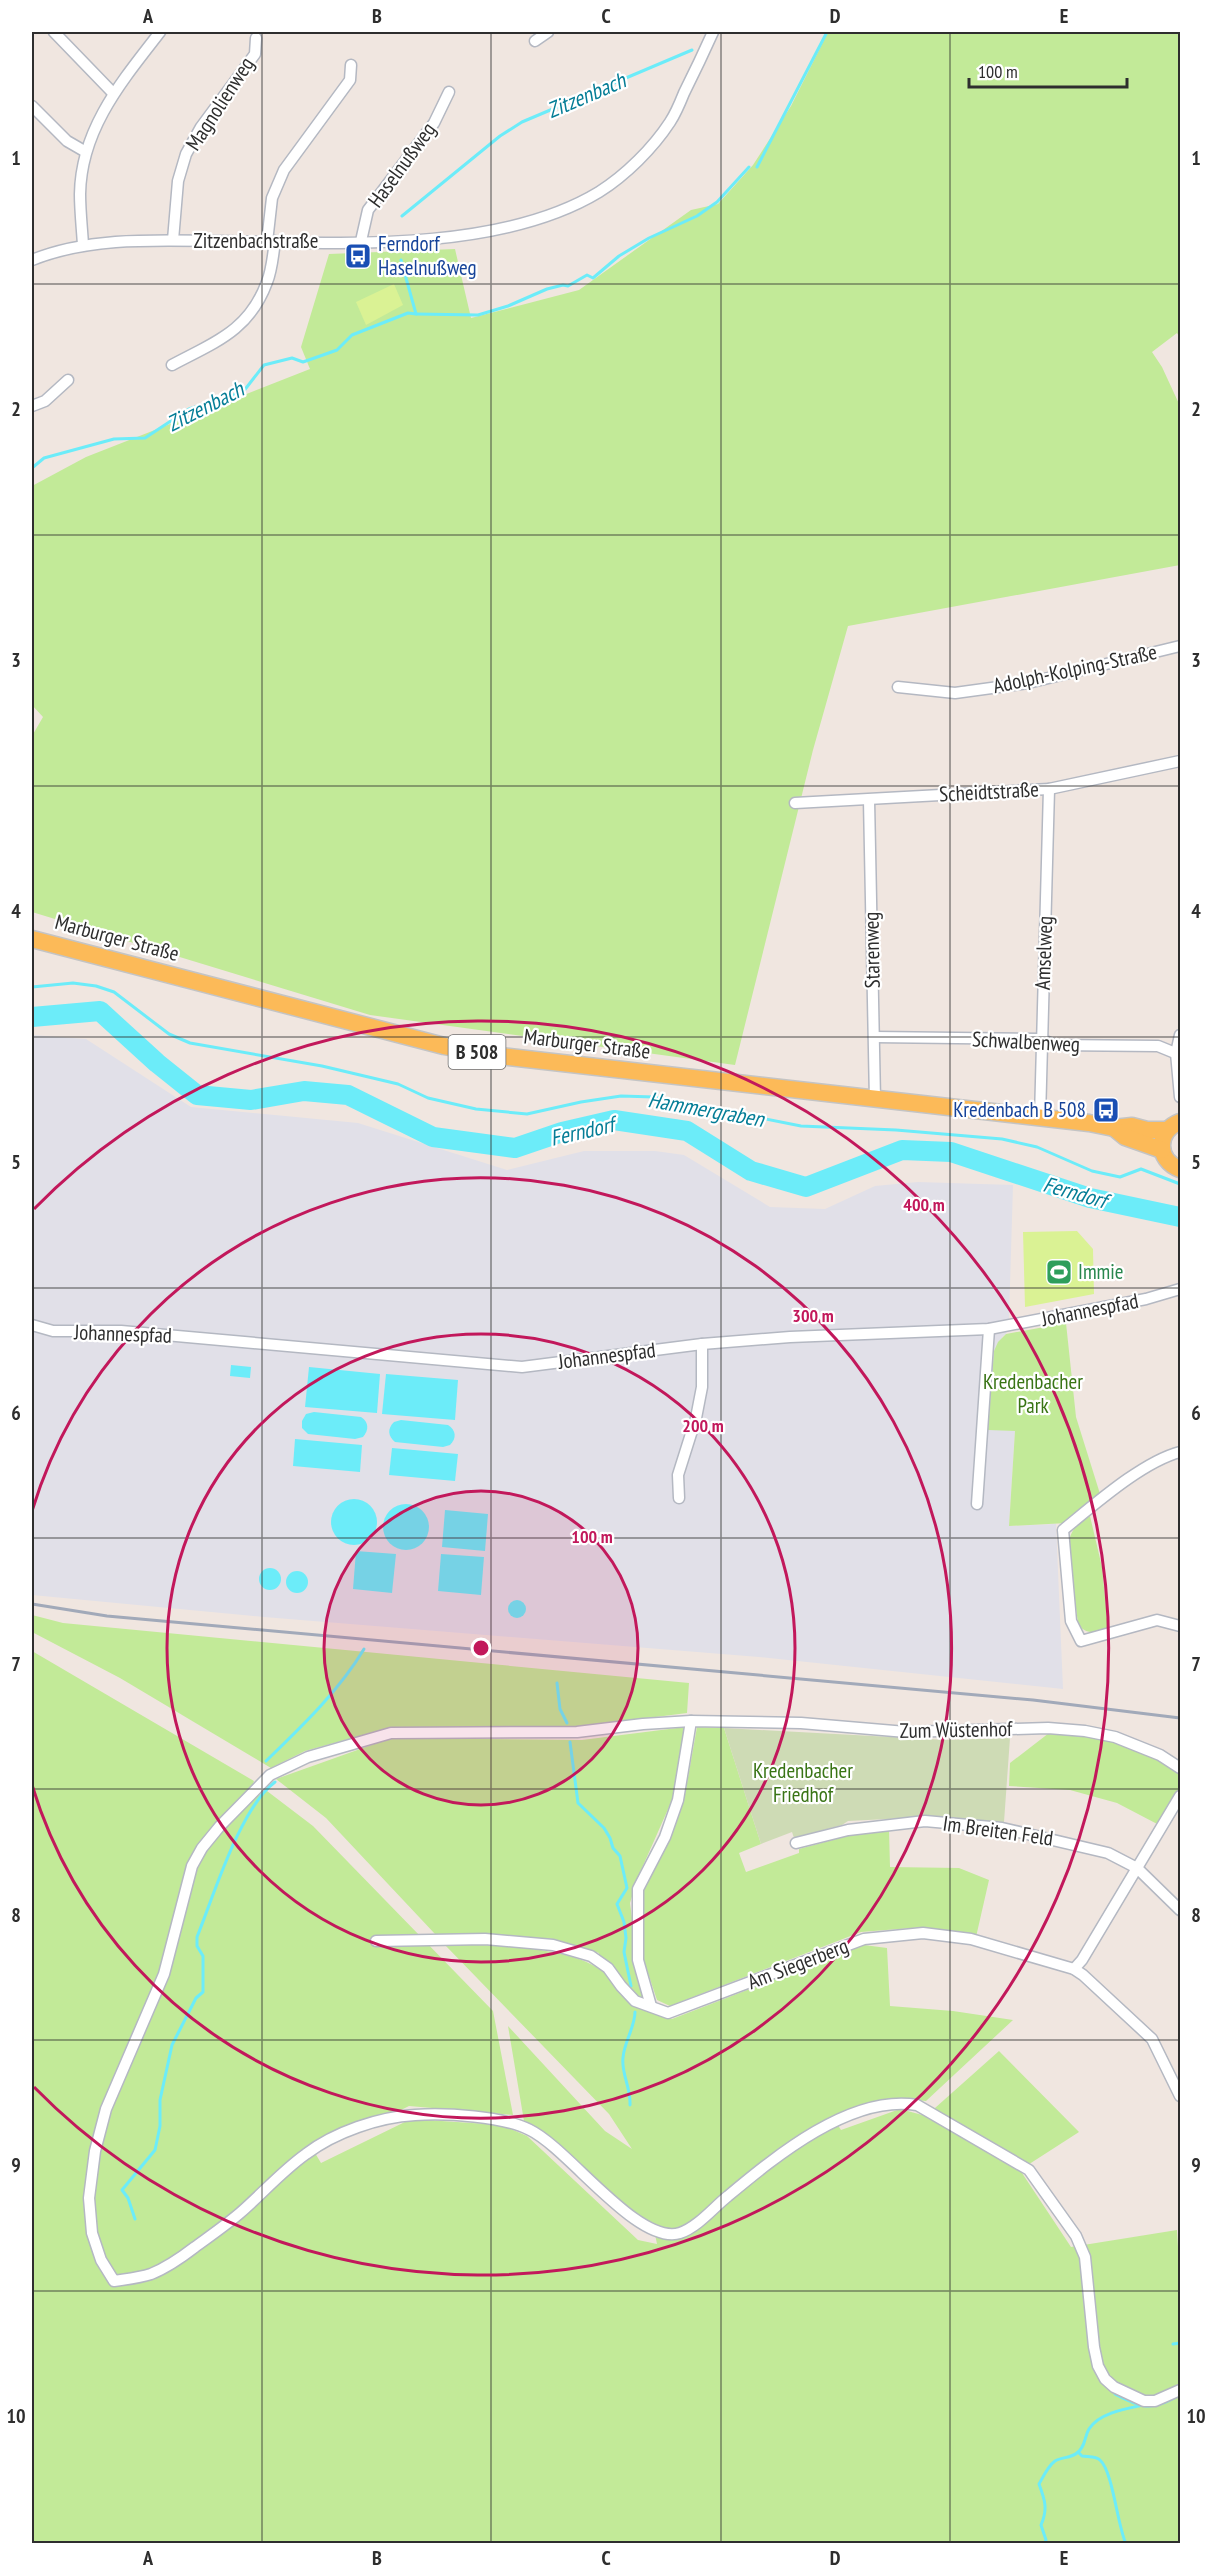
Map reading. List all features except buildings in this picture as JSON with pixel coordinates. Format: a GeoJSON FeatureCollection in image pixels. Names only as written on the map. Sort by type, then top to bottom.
{"type":"FeatureCollection","features":[{"type":"Feature","properties":{"kind":"main road","name":"Marburger Straße"},"geometry":{"type":"LineString","coordinates":[[32,939],[444,1047],[555,1063],[1114,1128],[1132,1126],[1147,1130],[1174,1126]]}},
{"type":"Feature","properties":{"kind":"main road","name":"B 508"},"geometry":{"type":"LineString","coordinates":[[1174,1126],[1163,1138],[1162,1150],[1167,1160],[1180,1169]]}},
{"type":"Feature","properties":{"kind":"main road","name":"Marburger Straße"},"geometry":{"type":"LineString","coordinates":[[1114,1128],[1125,1137],[1162,1150]]}},
{"type":"Feature","properties":{"kind":"street"},"geometry":{"type":"LineString","coordinates":[[54,32],[113,93]]}},
{"type":"Feature","properties":{"kind":"street"},"geometry":{"type":"LineString","coordinates":[[83,245],[80,193],[86,152],[96,124],[113,93],[160,32]]}},
{"type":"Feature","properties":{"kind":"street"},"geometry":{"type":"LineString","coordinates":[[535,41],[548,32]]}},
{"type":"Feature","properties":{"kind":"street","name":"Zitzenbachstraße"},"geometry":{"type":"LineString","coordinates":[[32,260],[83,245],[173,240],[361,241],[459,235],[508,227],[560,211],[600,191],[636,162],[671,121],[713,32]]}},
{"type":"Feature","properties":{"kind":"street","name":"Magnolienweg"},"geometry":{"type":"LineString","coordinates":[[173,240],[178,181],[186,154],[201,127],[255,54],[256,38]]}},
{"type":"Feature","properties":{"kind":"street"},"geometry":{"type":"LineString","coordinates":[[172,364],[225,338],[242,325],[256,308],[268,281],[272,198],[284,170],[350,80],[351,65]]}},
{"type":"Feature","properties":{"kind":"street","name":"Haselnußweg"},"geometry":{"type":"LineString","coordinates":[[361,241],[368,210],[434,123],[449,92]]}},
{"type":"Feature","properties":{"kind":"street"},"geometry":{"type":"LineString","coordinates":[[32,106],[67,141],[86,152]]}},
{"type":"Feature","properties":{"kind":"street"},"geometry":{"type":"LineString","coordinates":[[32,406],[45,401],[68,380]]}},
{"type":"Feature","properties":{"kind":"street","name":"Adolph-Kolping-Straße"},"geometry":{"type":"LineString","coordinates":[[898,687],[955,693],[1028,683],[1180,646]]}},
{"type":"Feature","properties":{"kind":"street","name":"Scheidtstraße"},"geometry":{"type":"LineString","coordinates":[[795,803],[1049,789],[1180,761]]}},
{"type":"Feature","properties":{"kind":"street","name":"Amselweg"},"geometry":{"type":"LineString","coordinates":[[1040,1118],[1049,789]]}},
{"type":"Feature","properties":{"kind":"street","name":"Starenweg"},"geometry":{"type":"LineString","coordinates":[[869,800],[875,1100]]}},
{"type":"Feature","properties":{"kind":"street"},"geometry":{"type":"LineString","coordinates":[[1180,1035],[1178,1054],[1180,1097]]}},
{"type":"Feature","properties":{"kind":"street","name":"Schwalbenweg"},"geometry":{"type":"LineString","coordinates":[[874,1037],[1041,1039],[1054,1045],[1158,1046],[1178,1054]]}},
{"type":"Feature","properties":{"kind":"street","name":"Johannespfad"},"geometry":{"type":"LineString","coordinates":[[32,1325],[53,1331],[121,1331],[522,1367],[702,1344],[790,1337],[989,1329],[1146,1299],[1180,1288]]}},
{"type":"Feature","properties":{"kind":"street"},"geometry":{"type":"LineString","coordinates":[[977,1504],[989,1329]]}},
{"type":"Feature","properties":{"kind":"street"},"geometry":{"type":"LineString","coordinates":[[679,1498],[678,1475],[696,1418],[702,1387],[702,1344]]}},
{"type":"Feature","properties":{"kind":"street"},"geometry":{"type":"LineString","coordinates":[[1180,1452],[1168,1455],[1152,1465],[1095,1504],[1063,1530],[1071,1621],[1081,1641],[1157,1620],[1180,1626]]}},
{"type":"Feature","properties":{"kind":"street"},"geometry":{"type":"LineString","coordinates":[[651,2006],[638,1960],[638,1888],[665,1837],[678,1800],[691,1721]]}},
{"type":"Feature","properties":{"kind":"street","name":"Zum Wüstenhof"},"geometry":{"type":"LineString","coordinates":[[1180,1768],[1160,1755],[1115,1737],[1084,1731],[1048,1728],[906,1732],[801,1723],[691,1721],[577,1732],[391,1733],[308,1757],[270,1775],[220,1826],[202,1848],[192,1866],[164,1974],[106,2109],[95,2151],[89,2198],[92,2233],[101,2260],[114,2281],[154,2272],[186,2253],[239,2214],[288,2168],[320,2144],[362,2127],[394,2118],[416,2115],[490,2118],[519,2125],[543,2136],[630,2216],[655,2231],[669,2235],[683,2232],[692,2226],[760,2169],[813,2132],[854,2113],[905,2103],[917,2105],[934,2112],[1029,2170],[1037,2180],[1083,2250],[1094,2347],[1098,2366],[1105,2379],[1114,2387],[1144,2401],[1155,2401],[1180,2390]]}},
{"type":"Feature","properties":{"kind":"street"},"geometry":{"type":"LineString","coordinates":[[1074,1969],[1082,1960],[1180,1796]]}},
{"type":"Feature","properties":{"kind":"street","name":"Im Breiten Feld"},"geometry":{"type":"LineString","coordinates":[[796,1843],[848,1830],[925,1821],[1002,1828],[1073,1842],[1108,1852],[1137,1868],[1180,1910]]}},
{"type":"Feature","properties":{"kind":"street","name":"Am Siegerberg"},"geometry":{"type":"LineString","coordinates":[[376,1941],[485,1939],[553,1945],[591,1956],[609,1968],[635,2001],[668,2013],[864,1939],[923,1933],[971,1939],[1074,1969],[1152,2039],[1180,2096]]}},
{"type":"Feature","properties":{"kind":"shaded area"},"geometry":{"type":"Polygon","coordinates":[[[32,1035],[86,1039],[191,1107],[358,1123],[507,1170],[584,1151],[655,1151],[684,1155],[770,1207],[825,1209],[875,1186],[918,1182],[1013,1185],[1009,1319],[1006,1334],[1002,1337],[988,1429],[1015,1431],[1009,1526],[1056,1524],[1063,1689],[759,1657],[264,1617],[32,1595],[32,1035]]]}},
{"type":"Feature","properties":{"kind":"green space"},"geometry":{"type":"Polygon","coordinates":[[[828,32],[1180,32],[1180,338],[1177,333],[1152,352],[1162,367],[1180,406],[1180,565],[848,626],[813,750],[735,1065],[370,1015],[32,912],[32,736],[43,717],[32,705],[32,486],[86,457],[310,369],[301,347],[329,254],[455,249],[471,318],[579,290],[691,210],[718,204],[753,165],[791,106],[828,32]]]}},
{"type":"Feature","properties":{"kind":"green space"},"geometry":{"type":"Polygon","coordinates":[[[394,284],[403,305],[366,325],[356,302],[394,284]]]}},
{"type":"Feature","properties":{"kind":"green space","name":"Immie"},"geometry":{"type":"Polygon","coordinates":[[[1077,1231],[1093,1249],[1094,1294],[1025,1307],[1023,1232],[1077,1231]]]}},
{"type":"Feature","properties":{"kind":"green space","name":"Kredenbacher Park"},"geometry":{"type":"Polygon","coordinates":[[[1066,1323],[1076,1417],[1101,1497],[1067,1523],[1009,1526],[1015,1431],[988,1430],[994,1351],[998,1342],[1006,1334],[1066,1323]]]}},
{"type":"Feature","properties":{"kind":"green space"},"geometry":{"type":"Polygon","coordinates":[[[1090,1516],[1102,1567],[1108,1629],[1091,1632],[1084,1630],[1078,1623],[1068,1548],[1074,1529],[1090,1516]]]}},
{"type":"Feature","properties":{"kind":"green space"},"geometry":{"type":"Polygon","coordinates":[[[32,1615],[63,1623],[689,1683],[687,1713],[577,1727],[388,1728],[305,1751],[271,1768],[120,1678],[32,1632],[32,1615]]]}},
{"type":"Feature","properties":{"kind":"green space"},"geometry":{"type":"Polygon","coordinates":[[[32,1651],[254,1781],[246,1802],[267,1791],[313,1826],[493,2011],[513,2115],[409,2106],[315,2153],[321,2163],[411,2119],[502,2125],[527,2136],[638,2240],[657,2244],[654,2229],[641,2223],[534,2127],[524,2121],[508,2026],[605,2131],[632,2149],[609,2114],[445,1945],[503,1946],[547,1951],[585,1961],[599,1969],[599,1953],[554,1939],[435,1934],[326,1818],[276,1779],[391,1738],[582,1740],[685,1727],[673,1798],[638,1877],[630,1903],[644,2008],[672,2019],[864,1945],[887,1948],[890,2006],[953,2011],[1013,2020],[926,2101],[890,2100],[854,2107],[832,2116],[841,2130],[900,2109],[926,2116],[999,2051],[1079,2132],[1020,2170],[1071,2247],[1177,2230],[1180,2281],[1180,2543],[32,2543],[32,1651]]]}},
{"type":"Feature","properties":{"kind":"green space"},"geometry":{"type":"Polygon","coordinates":[[[697,1727],[724,1728],[761,1844],[739,1853],[746,1872],[799,1853],[799,1849],[851,1835],[889,1829],[890,1867],[959,1868],[989,1880],[976,1937],[924,1927],[861,1932],[670,2006],[657,2000],[643,1958],[644,1889],[669,1839],[684,1800],[697,1727]]]}},
{"type":"Feature","properties":{"kind":"green space","name":"Kredenbacher Friedhof"},"geometry":{"type":"Polygon","coordinates":[[[724,1728],[946,1740],[1010,1738],[1004,1822],[926,1817],[848,1821],[842,1825],[794,1838],[792,1832],[761,1844],[724,1728]]]}},
{"type":"Feature","properties":{"kind":"green space"},"geometry":{"type":"Polygon","coordinates":[[[1083,1732],[1100,1735],[1147,1753],[1180,1771],[1180,1793],[1161,1826],[1117,1803],[1070,1790],[1009,1786],[1010,1763],[1049,1733],[1083,1732]]]}},
{"type":"Feature","properties":{"kind":"water"},"geometry":{"type":"Polygon","coordinates":[[[231,1365],[251,1367],[250,1378],[230,1376],[231,1365]]]}},
{"type":"Feature","properties":{"kind":"water"},"geometry":{"type":"Polygon","coordinates":[[[309,1367],[380,1374],[377,1413],[305,1407],[309,1367]]]}},
{"type":"Feature","properties":{"kind":"water"},"geometry":{"type":"Polygon","coordinates":[[[386,1374],[458,1380],[455,1420],[382,1414],[386,1374]]]}},
{"type":"Feature","properties":{"kind":"water"},"geometry":{"type":"Polygon","coordinates":[[[314,1412],[361,1417],[367,1424],[366,1432],[363,1437],[355,1439],[308,1434],[302,1428],[302,1421],[306,1414],[314,1412]]]}},
{"type":"Feature","properties":{"kind":"water"},"geometry":{"type":"Polygon","coordinates":[[[401,1420],[448,1425],[454,1432],[454,1440],[450,1445],[443,1447],[395,1442],[389,1430],[394,1422],[401,1420]]]}},
{"type":"Feature","properties":{"kind":"water"},"geometry":{"type":"Polygon","coordinates":[[[295,1439],[362,1445],[360,1472],[293,1466],[295,1439]]]}},
{"type":"Feature","properties":{"kind":"water"},"geometry":{"type":"Polygon","coordinates":[[[392,1448],[458,1454],[455,1481],[389,1475],[392,1448]]]}},
{"type":"Feature","properties":{"kind":"water"},"geometry":{"type":"Polygon","coordinates":[[[354,1499],[370,1506],[377,1522],[370,1538],[354,1545],[338,1538],[331,1522],[338,1506],[354,1499]]]}},
{"type":"Feature","properties":{"kind":"water"},"geometry":{"type":"Polygon","coordinates":[[[406,1504],[422,1511],[429,1527],[422,1543],[406,1550],[390,1543],[383,1527],[390,1511],[406,1504]]]}},
{"type":"Feature","properties":{"kind":"water"},"geometry":{"type":"Polygon","coordinates":[[[445,1510],[488,1514],[485,1551],[442,1547],[445,1510]]]}},
{"type":"Feature","properties":{"kind":"water"},"geometry":{"type":"Polygon","coordinates":[[[356,1551],[396,1554],[392,1593],[353,1589],[356,1551]]]}},
{"type":"Feature","properties":{"kind":"water"},"geometry":{"type":"Polygon","coordinates":[[[441,1554],[484,1557],[481,1595],[438,1591],[441,1554]]]}},
{"type":"Feature","properties":{"kind":"water"},"geometry":{"type":"Polygon","coordinates":[[[270,1568],[278,1571],[281,1579],[278,1587],[270,1590],[262,1587],[259,1579],[262,1571],[270,1568]]]}},
{"type":"Feature","properties":{"kind":"water"},"geometry":{"type":"Polygon","coordinates":[[[297,1571],[305,1574],[308,1582],[305,1590],[297,1593],[289,1590],[286,1582],[289,1574],[297,1571]]]}},
{"type":"Feature","properties":{"kind":"water"},"geometry":{"type":"Polygon","coordinates":[[[517,1600],[523,1603],[526,1609],[523,1615],[517,1618],[511,1615],[508,1609],[511,1603],[517,1600]]]}},
{"type":"Feature","properties":{"kind":"waterway"},"geometry":{"type":"LineString","coordinates":[[757,167],[827,32]]}},
{"type":"Feature","properties":{"kind":"waterway","name":"Zitzenbach"},"geometry":{"type":"LineString","coordinates":[[402,216],[500,136],[522,122],[692,50]]}},
{"type":"Feature","properties":{"kind":"waterway"},"geometry":{"type":"LineString","coordinates":[[416,314],[478,315],[508,306],[547,289],[568,286],[587,275],[593,278],[619,256],[649,238],[697,216],[717,202],[749,167]]}},
{"type":"Feature","properties":{"kind":"waterway","name":"Zitzenbach"},"geometry":{"type":"LineString","coordinates":[[32,468],[44,458],[114,439],[145,438],[189,409],[243,392],[264,365],[292,358],[303,362],[337,350],[352,335],[408,313],[416,314],[401,260]]}},
{"type":"Feature","properties":{"kind":"waterway","name":"Hammergraben"},"geometry":{"type":"LineString","coordinates":[[32,987],[73,983],[96,986],[114,992],[169,1034],[190,1043],[322,1066],[398,1084],[428,1098],[476,1109],[527,1114],[621,1096],[654,1097],[801,1126],[896,1130],[1002,1139],[1037,1147],[1092,1171],[1120,1177],[1141,1169],[1180,1184]]}},
{"type":"Feature","properties":{"kind":"waterway","name":"Ferndorf"},"geometry":{"type":"LineString","coordinates":[[32,1017],[100,1011],[157,1063],[197,1095],[251,1100],[304,1091],[348,1095],[433,1137],[515,1148],[562,1132],[614,1120],[687,1131],[751,1171],[806,1187],[902,1150],[951,1152],[1090,1198],[1180,1217]]}},
{"type":"Feature","properties":{"kind":"waterway"},"geometry":{"type":"LineString","coordinates":[[266,1761],[331,1694],[364,1649]]}},
{"type":"Feature","properties":{"kind":"waterway"},"geometry":{"type":"LineString","coordinates":[[557,1683],[560,1709],[567,1723]]}},
{"type":"Feature","properties":{"kind":"waterway"},"geometry":{"type":"LineString","coordinates":[[570,1742],[578,1803],[604,1828],[613,1848],[620,1856],[627,1888],[617,1904],[624,1922],[626,1938],[624,1952],[631,1986]]}},
{"type":"Feature","properties":{"kind":"waterway"},"geometry":{"type":"LineString","coordinates":[[135,2219],[128,2198],[122,2190],[155,2150],[160,2126],[160,2100],[172,2045],[196,1998],[203,1992],[203,1956],[197,1946],[197,1937],[239,1831],[262,1794],[275,1782]]}},
{"type":"Feature","properties":{"kind":"waterway"},"geometry":{"type":"LineString","coordinates":[[630,2105],[623,2058],[635,2012]]}},
{"type":"Feature","properties":{"kind":"waterway"},"geometry":{"type":"LineString","coordinates":[[1173,2344],[1180,2343]]}},
{"type":"Feature","properties":{"kind":"waterway"},"geometry":{"type":"LineString","coordinates":[[1115,2394],[1144,2406],[1157,2405],[1174,2398]]}},
{"type":"Feature","properties":{"kind":"waterway"},"geometry":{"type":"LineString","coordinates":[[1044,2544],[1046,2540],[1041,2525],[1045,2504],[1039,2484],[1048,2469],[1055,2461],[1077,2453],[1089,2429],[1098,2420],[1112,2413],[1139,2406]]}},
{"type":"Feature","properties":{"kind":"waterway"},"geometry":{"type":"LineString","coordinates":[[1078,2452],[1082,2456],[1100,2460],[1104,2466],[1112,2487],[1126,2544]]}},
{"type":"Feature","properties":{"kind":"railway"},"geometry":{"type":"LineString","coordinates":[[32,1604],[107,1616],[1033,1700],[1180,1718]]}},
{"type":"Feature","properties":{"kind":"place","name":"Ferndorf Haselnußweg"},"geometry":{"type":"Point","coordinates":[358,256]}},
{"type":"Feature","properties":{"kind":"place","name":"Kredenbach B 508"},"geometry":{"type":"Point","coordinates":[1106,1110]}},
{"type":"Feature","properties":{"kind":"place","name":"Immie"},"geometry":{"type":"Point","coordinates":[1059,1272]}}]}
